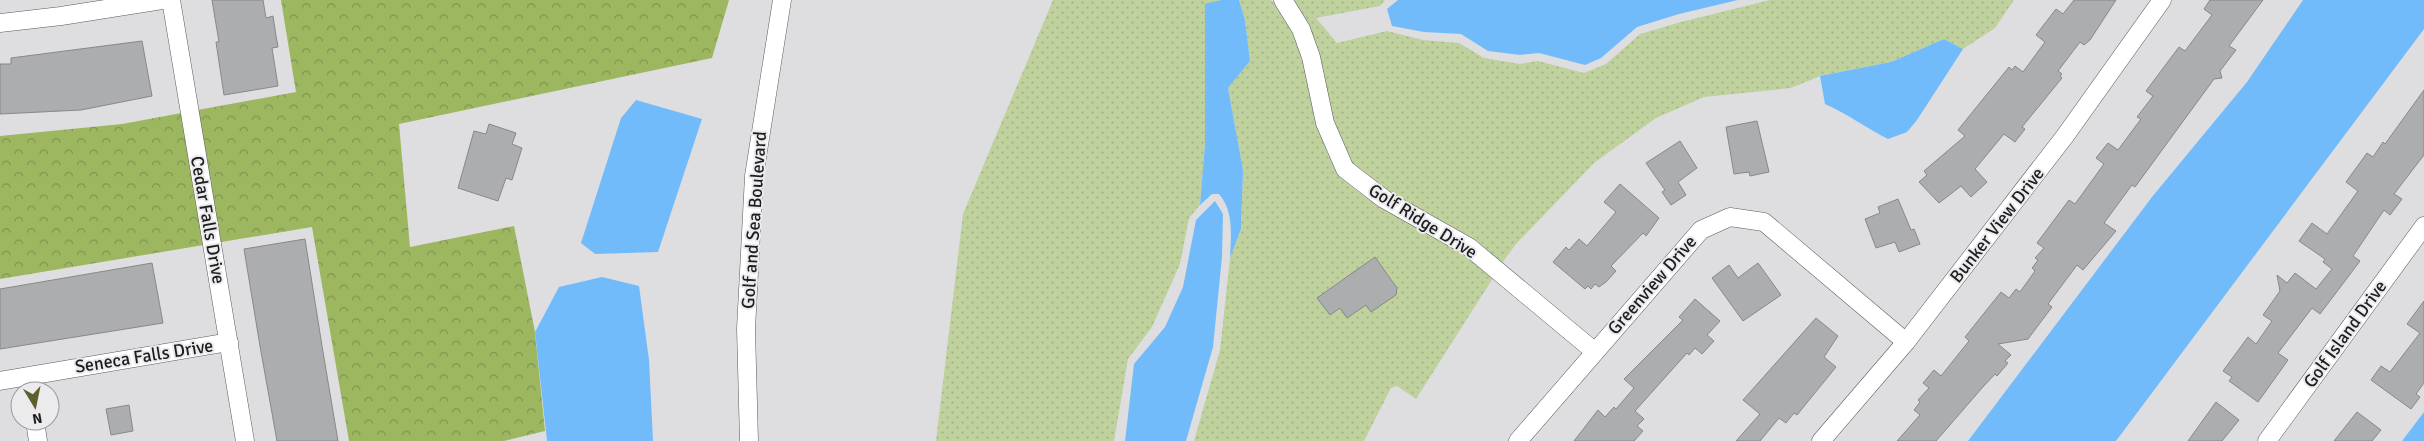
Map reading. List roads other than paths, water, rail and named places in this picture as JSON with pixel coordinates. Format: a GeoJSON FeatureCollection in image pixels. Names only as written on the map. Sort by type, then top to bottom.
{"type":"FeatureCollection","features":[{"type":"Feature","properties":{"kind":"street"},"geometry":{"type":"LineString","coordinates":[[0,23],[61,16],[162,0]]}},
{"type":"Feature","properties":{"kind":"street","name":"Cedar Falls Drive"},"geometry":{"type":"LineString","coordinates":[[171,0],[245,441]]}},
{"type":"Feature","properties":{"kind":"street","name":"Golf and Sea Boulevard"},"geometry":{"type":"LineString","coordinates":[[749,441],[746,329],[754,176],[782,0]]}},
{"type":"Feature","properties":{"kind":"street","name":"Golf Ridge Drive"},"geometry":{"type":"LineString","coordinates":[[1283,0],[1301,29],[1311,57],[1325,123],[1344,169],[1384,199],[1469,247],[1594,351]]}},
{"type":"Feature","properties":{"kind":"street","name":"Bunker View Drive"},"geometry":{"type":"LineString","coordinates":[[1821,441],[1906,342],[2065,136],[2162,0]]}},
{"type":"Feature","properties":{"kind":"street","name":"Greenview Drive"},"geometry":{"type":"LineString","coordinates":[[1518,441],[1594,351],[1701,230],[1730,218],[1764,222],[1906,342]]}},
{"type":"Feature","properties":{"kind":"street","name":"Golf Island Drive"},"geometry":{"type":"LineString","coordinates":[[2267,441],[2424,226]]}},
{"type":"Feature","properties":{"kind":"street","name":"Seneca Falls Drive"},"geometry":{"type":"LineString","coordinates":[[42,381],[229,342]]}},
{"type":"Feature","properties":{"kind":"water"},"geometry":{"type":"Polygon","coordinates":[[[1221,0],[1239,0],[1245,20],[1250,61],[1228,88],[1243,170],[1241,229],[1230,258],[1230,224],[1224,201],[1219,194],[1212,194],[1200,205],[1205,144],[1205,4],[1221,0]]]}},
{"type":"Feature","properties":{"kind":"water"},"geometry":{"type":"Polygon","coordinates":[[[1398,0],[1738,0],[1679,14],[1637,27],[1601,58],[1585,65],[1539,53],[1520,55],[1488,51],[1461,34],[1424,32],[1392,26],[1387,9],[1398,0]]]}},
{"type":"Feature","properties":{"kind":"water"},"geometry":{"type":"Polygon","coordinates":[[[2303,0],[2424,0],[2424,29],[2116,441],[1968,441],[2152,197],[2247,82],[2303,0]]]}},
{"type":"Feature","properties":{"kind":"water"},"geometry":{"type":"Polygon","coordinates":[[[1944,39],[1963,49],[1917,120],[1907,132],[1888,139],[1825,104],[1820,76],[1891,62],[1944,39]]]}},
{"type":"Feature","properties":{"kind":"water"},"geometry":{"type":"Polygon","coordinates":[[[636,100],[702,119],[658,252],[595,254],[581,243],[621,118],[636,100]]]}},
{"type":"Feature","properties":{"kind":"water"},"geometry":{"type":"Polygon","coordinates":[[[1215,201],[1223,214],[1222,257],[1213,347],[1186,441],[1125,441],[1134,364],[1165,327],[1183,287],[1196,220],[1215,201]]]}},
{"type":"Feature","properties":{"kind":"water"},"geometry":{"type":"Polygon","coordinates":[[[602,277],[639,286],[649,360],[653,441],[547,441],[535,332],[559,287],[602,277]]]}},
{"type":"Feature","properties":{"kind":"water"},"geometry":{"type":"Polygon","coordinates":[[[2424,412],[2424,441],[2402,441],[2424,412]]]}}]}
